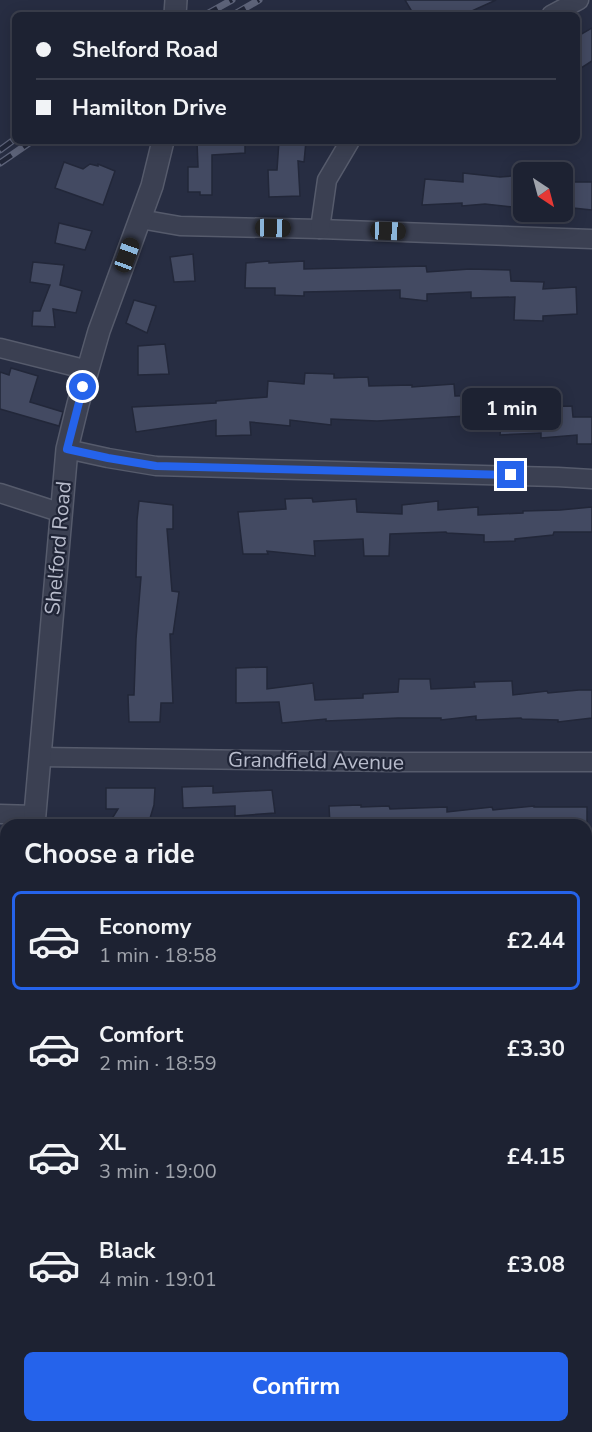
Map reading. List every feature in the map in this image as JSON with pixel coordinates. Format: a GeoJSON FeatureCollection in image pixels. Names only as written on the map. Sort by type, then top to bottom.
{"type":"FeatureCollection","features":[{"type":"Feature","properties":{"kind":"street"},"geometry":{"type":"LineString","coordinates":[[557,12],[579,0]]}},
{"type":"Feature","properties":{"kind":"street","name":"Shelford Road"},"geometry":{"type":"LineString","coordinates":[[34,819],[67,449],[99,331],[152,186],[162,144]]}},
{"type":"Feature","properties":{"kind":"street"},"geometry":{"type":"LineString","coordinates":[[320,229],[327,180],[348,144]]}},
{"type":"Feature","properties":{"kind":"street"},"geometry":{"type":"LineString","coordinates":[[140,219],[180,226],[592,239]]}},
{"type":"Feature","properties":{"kind":"street"},"geometry":{"type":"LineString","coordinates":[[0,348],[88,370]]}},
{"type":"Feature","properties":{"kind":"street"},"geometry":{"type":"LineString","coordinates":[[67,449],[156,466],[592,479]]}},
{"type":"Feature","properties":{"kind":"street"},"geometry":{"type":"LineString","coordinates":[[0,493],[62,513]]}},
{"type":"Feature","properties":{"kind":"street","name":"Grandfield Avenue"},"geometry":{"type":"LineString","coordinates":[[39,757],[592,762]]}},
{"type":"Feature","properties":{"kind":"street"},"geometry":{"type":"LineString","coordinates":[[0,814],[28,819]]}},
{"type":"Feature","properties":{"kind":"building"},"geometry":{"type":"Polygon","coordinates":[[[405,0],[496,0],[470,12],[412,12],[405,0]]]}},
{"type":"Feature","properties":{"kind":"building"},"geometry":{"type":"Polygon","coordinates":[[[592,28],[592,61],[580,69],[580,35],[592,28]]]}},
{"type":"Feature","properties":{"kind":"building"},"geometry":{"type":"Polygon","coordinates":[[[197,144],[245,144],[245,153],[212,155],[212,195],[188,192],[188,167],[198,167],[197,144]]]}},
{"type":"Feature","properties":{"kind":"building"},"geometry":{"type":"Polygon","coordinates":[[[279,144],[306,144],[304,162],[298,161],[300,196],[269,197],[268,170],[277,170],[279,144]]]}},
{"type":"Feature","properties":{"kind":"building"},"geometry":{"type":"Polygon","coordinates":[[[64,162],[83,169],[90,164],[98,166],[98,164],[115,171],[103,205],[55,188],[64,162]]]}},
{"type":"Feature","properties":{"kind":"building"},"geometry":{"type":"Polygon","coordinates":[[[463,173],[500,177],[513,176],[513,207],[485,204],[462,206],[462,203],[422,205],[425,179],[463,182],[463,173]]]}},
{"type":"Feature","properties":{"kind":"building"},"geometry":{"type":"Polygon","coordinates":[[[573,182],[592,182],[592,210],[573,208],[573,182]]]}},
{"type":"Feature","properties":{"kind":"building"},"geometry":{"type":"Polygon","coordinates":[[[59,223],[92,231],[85,250],[55,243],[59,223]]]}},
{"type":"Feature","properties":{"kind":"building"},"geometry":{"type":"Polygon","coordinates":[[[193,254],[195,281],[174,282],[170,257],[193,254]]]}},
{"type":"Feature","properties":{"kind":"building"},"geometry":{"type":"Polygon","coordinates":[[[269,261],[269,263],[304,261],[304,269],[426,266],[427,272],[470,269],[510,270],[511,281],[544,282],[543,289],[576,287],[577,314],[543,316],[543,321],[514,320],[515,297],[471,298],[471,292],[427,294],[427,301],[400,298],[400,290],[304,292],[304,296],[275,295],[275,288],[245,288],[246,263],[269,261]]]}},
{"type":"Feature","properties":{"kind":"building"},"geometry":{"type":"Polygon","coordinates":[[[33,262],[64,265],[60,285],[82,291],[76,313],[53,309],[55,327],[32,326],[33,311],[40,311],[50,285],[30,282],[33,262]]]}},
{"type":"Feature","properties":{"kind":"building"},"geometry":{"type":"Polygon","coordinates":[[[134,300],[156,306],[147,333],[126,323],[134,300]]]}},
{"type":"Feature","properties":{"kind":"building"},"geometry":{"type":"Polygon","coordinates":[[[165,344],[169,374],[138,375],[138,346],[165,344]]]}},
{"type":"Feature","properties":{"kind":"building"},"geometry":{"type":"Polygon","coordinates":[[[11,368],[38,376],[30,402],[63,412],[59,426],[0,409],[0,372],[9,375],[11,368]]]}},
{"type":"Feature","properties":{"kind":"building"},"geometry":{"type":"Polygon","coordinates":[[[305,373],[334,374],[334,378],[368,377],[369,386],[412,385],[412,387],[454,384],[455,396],[497,395],[497,407],[535,404],[535,407],[572,406],[573,417],[592,417],[592,444],[577,444],[577,435],[541,438],[541,433],[500,435],[501,424],[466,421],[466,416],[377,421],[331,419],[331,425],[290,420],[290,426],[250,422],[251,435],[216,436],[216,420],[136,432],[132,407],[216,403],[216,401],[267,397],[268,381],[304,384],[305,373]]]}},
{"type":"Feature","properties":{"kind":"building"},"geometry":{"type":"Polygon","coordinates":[[[312,498],[313,502],[356,499],[357,512],[402,514],[402,505],[438,501],[438,510],[478,507],[478,515],[592,507],[592,532],[554,532],[553,535],[515,539],[515,541],[484,542],[484,535],[446,532],[390,534],[389,556],[364,556],[363,539],[314,541],[315,556],[267,551],[268,554],[243,554],[238,512],[286,509],[285,499],[312,498]]]}},
{"type":"Feature","properties":{"kind":"building"},"geometry":{"type":"Polygon","coordinates":[[[139,501],[173,505],[173,529],[167,529],[172,591],[179,592],[173,634],[170,634],[173,703],[161,703],[160,722],[129,722],[128,695],[134,695],[141,577],[136,577],[139,501]]]}},
{"type":"Feature","properties":{"kind":"building"},"geometry":{"type":"Polygon","coordinates":[[[267,667],[267,689],[313,683],[315,700],[363,698],[363,694],[398,692],[399,679],[430,679],[431,689],[475,687],[474,682],[512,681],[513,695],[547,691],[548,693],[592,690],[592,718],[558,722],[558,720],[521,718],[476,720],[476,716],[441,720],[441,718],[398,718],[326,721],[326,719],[282,723],[279,702],[236,703],[236,668],[267,667]]]}},
{"type":"Feature","properties":{"kind":"building"},"geometry":{"type":"Polygon","coordinates":[[[213,786],[213,793],[272,790],[275,813],[235,816],[235,806],[183,808],[182,787],[213,786]]]}},
{"type":"Feature","properties":{"kind":"building"},"geometry":{"type":"Polygon","coordinates":[[[106,788],[155,788],[154,805],[150,819],[112,819],[118,809],[106,809],[106,788]]]}},
{"type":"Feature","properties":{"kind":"building"},"geometry":{"type":"Polygon","coordinates":[[[329,806],[389,806],[390,809],[447,807],[447,812],[492,807],[493,810],[534,806],[587,807],[587,819],[330,819],[329,806]]]}},
{"type":"Feature","properties":{"kind":"railway"},"geometry":{"type":"LineString","coordinates":[[210,12],[232,0]]}},
{"type":"Feature","properties":{"kind":"railway"},"geometry":{"type":"LineString","coordinates":[[238,12],[259,0]]}},
{"type":"Feature","properties":{"kind":"railway"},"geometry":{"type":"LineString","coordinates":[[0,150],[12,141]]}},
{"type":"Feature","properties":{"kind":"railway"},"geometry":{"type":"LineString","coordinates":[[0,163],[28,144]]}},
{"type":"Feature","properties":{"kind":"route"},"geometry":{"type":"LineString","coordinates":[[83,387],[67,449],[108,458],[156,466],[511,475]]}}]}
